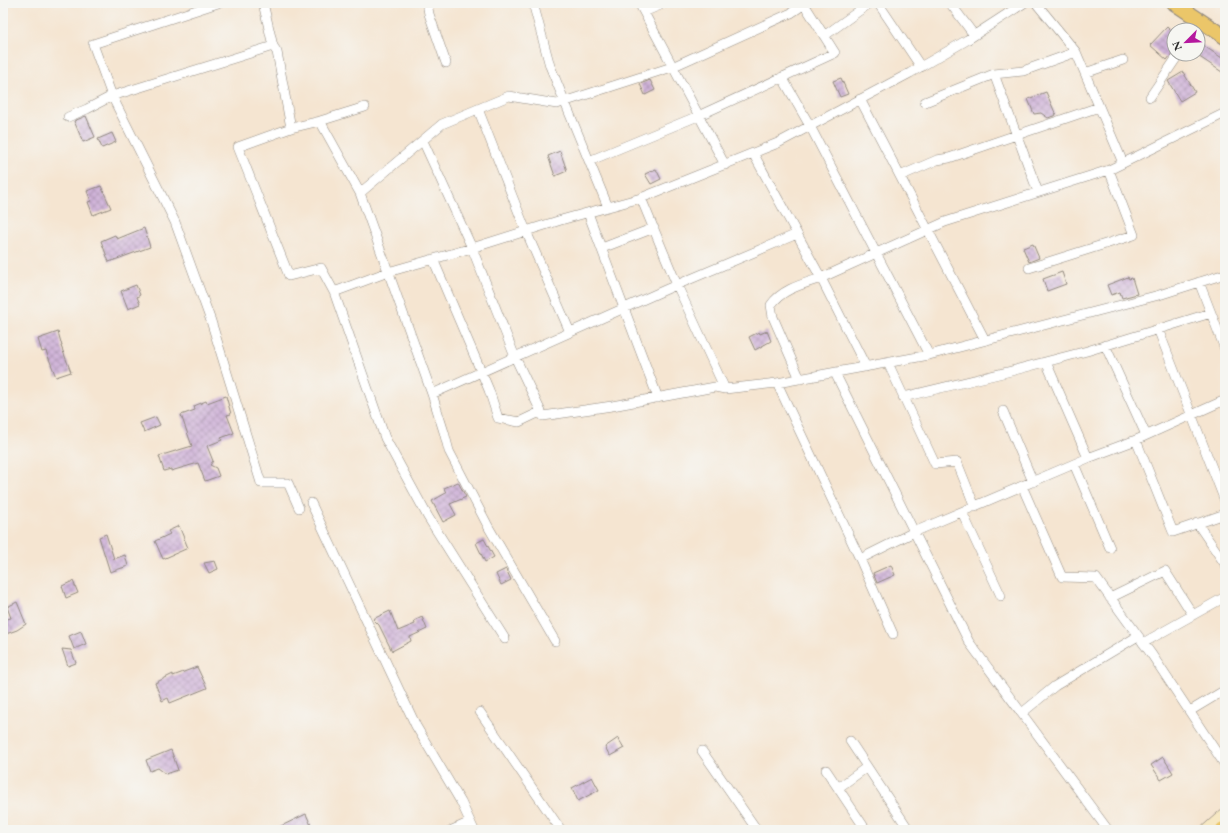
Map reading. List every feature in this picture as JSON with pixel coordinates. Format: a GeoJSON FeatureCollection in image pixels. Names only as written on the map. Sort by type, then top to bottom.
{"type":"FeatureCollection","features":[{"type":"Feature","properties":{"kind":"main road"},"geometry":{"type":"LineString","coordinates":[[1174,3],[1194,22]]}},
{"type":"Feature","properties":{"kind":"main road"},"geometry":{"type":"LineString","coordinates":[[1206,29],[1225,37]]}},
{"type":"Feature","properties":{"kind":"main road"},"geometry":{"type":"LineString","coordinates":[[1208,830],[1225,815]]}},
{"type":"Feature","properties":{"kind":"street"},"geometry":{"type":"LineString","coordinates":[[218,3],[93,44],[112,96],[175,222],[211,321],[262,483],[288,483],[299,508]]}},
{"type":"Feature","properties":{"kind":"street"},"geometry":{"type":"LineString","coordinates":[[263,3],[273,46],[277,52],[291,128]]}},
{"type":"Feature","properties":{"kind":"street"},"geometry":{"type":"LineString","coordinates":[[427,3],[446,63]]}},
{"type":"Feature","properties":{"kind":"street"},"geometry":{"type":"LineString","coordinates":[[533,3],[550,66],[608,207]]}},
{"type":"Feature","properties":{"kind":"street"},"geometry":{"type":"LineString","coordinates":[[639,3],[724,165]]}},
{"type":"Feature","properties":{"kind":"street"},"geometry":{"type":"LineString","coordinates":[[644,12],[666,3]]}},
{"type":"Feature","properties":{"kind":"street"},"geometry":{"type":"LineString","coordinates":[[824,36],[870,3]]}},
{"type":"Feature","properties":{"kind":"street"},"geometry":{"type":"LineString","coordinates":[[878,3],[921,67]]}},
{"type":"Feature","properties":{"kind":"street"},"geometry":{"type":"LineString","coordinates":[[950,3],[974,35]]}},
{"type":"Feature","properties":{"kind":"street"},"geometry":{"type":"LineString","coordinates":[[334,292],[388,272],[641,198],[778,143],[921,67],[1024,3]]}},
{"type":"Feature","properties":{"kind":"street"},"geometry":{"type":"LineString","coordinates":[[1036,3],[1076,52],[1123,163]]}},
{"type":"Feature","properties":{"kind":"street"},"geometry":{"type":"LineString","coordinates":[[360,193],[442,124],[509,96],[557,104],[672,67],[791,13],[805,4],[835,53],[698,116],[589,161]]}},
{"type":"Feature","properties":{"kind":"street"},"geometry":{"type":"LineString","coordinates":[[68,117],[87,110],[112,96],[273,46]]}},
{"type":"Feature","properties":{"kind":"street"},"geometry":{"type":"LineString","coordinates":[[925,102],[994,74],[1023,71],[1076,52]]}},
{"type":"Feature","properties":{"kind":"street"},"geometry":{"type":"LineString","coordinates":[[1085,73],[1123,60]]}},
{"type":"Feature","properties":{"kind":"street"},"geometry":{"type":"LineString","coordinates":[[1150,97],[1174,62]]}},
{"type":"Feature","properties":{"kind":"street"},"geometry":{"type":"LineString","coordinates":[[994,74],[1038,192]]}},
{"type":"Feature","properties":{"kind":"street"},"geometry":{"type":"LineString","coordinates":[[782,77],[810,126],[929,355]]}},
{"type":"Feature","properties":{"kind":"street"},"geometry":{"type":"LineString","coordinates":[[860,99],[986,340]]}},
{"type":"Feature","properties":{"kind":"street"},"geometry":{"type":"LineString","coordinates":[[365,107],[291,128],[238,147],[288,276],[321,268],[334,292],[385,438],[428,517],[506,639]]}},
{"type":"Feature","properties":{"kind":"street"},"geometry":{"type":"LineString","coordinates":[[900,176],[937,160],[949,158],[1099,107]]}},
{"type":"Feature","properties":{"kind":"street"},"geometry":{"type":"LineString","coordinates":[[478,109],[526,231],[570,332]]}},
{"type":"Feature","properties":{"kind":"street"},"geometry":{"type":"LineString","coordinates":[[800,379],[773,318],[771,305],[783,293],[799,285],[821,278],[945,222],[1109,170],[1225,113]]}},
{"type":"Feature","properties":{"kind":"street"},"geometry":{"type":"LineString","coordinates":[[320,121],[360,193],[432,394],[449,451],[489,528],[555,641]]}},
{"type":"Feature","properties":{"kind":"street"},"geometry":{"type":"LineString","coordinates":[[423,141],[472,248],[516,357],[543,416],[566,414],[715,387],[725,389],[777,383],[929,355],[1159,295],[1225,274]]}},
{"type":"Feature","properties":{"kind":"street"},"geometry":{"type":"LineString","coordinates":[[752,153],[821,278],[866,367]]}},
{"type":"Feature","properties":{"kind":"street"},"geometry":{"type":"LineString","coordinates":[[1029,268],[1134,235],[1109,170]]}},
{"type":"Feature","properties":{"kind":"street"},"geometry":{"type":"LineString","coordinates":[[641,198],[677,285],[725,389]]}},
{"type":"Feature","properties":{"kind":"street"},"geometry":{"type":"LineString","coordinates":[[588,213],[658,398]]}},
{"type":"Feature","properties":{"kind":"street"},"geometry":{"type":"LineString","coordinates":[[602,248],[654,228]]}},
{"type":"Feature","properties":{"kind":"street"},"geometry":{"type":"LineString","coordinates":[[432,394],[624,308],[797,234]]}},
{"type":"Feature","properties":{"kind":"street"},"geometry":{"type":"LineString","coordinates":[[433,259],[489,390],[498,418],[519,422],[540,412]]}},
{"type":"Feature","properties":{"kind":"street"},"geometry":{"type":"LineString","coordinates":[[1199,282],[1225,349]]}},
{"type":"Feature","properties":{"kind":"street"},"geometry":{"type":"LineString","coordinates":[[903,397],[1046,362],[1211,314]]}},
{"type":"Feature","properties":{"kind":"street"},"geometry":{"type":"LineString","coordinates":[[1158,329],[1225,501]]}},
{"type":"Feature","properties":{"kind":"street"},"geometry":{"type":"LineString","coordinates":[[1105,345],[1146,435]]}},
{"type":"Feature","properties":{"kind":"street"},"geometry":{"type":"LineString","coordinates":[[1046,362],[1088,458]]}},
{"type":"Feature","properties":{"kind":"street"},"geometry":{"type":"LineString","coordinates":[[888,363],[935,464],[957,462],[975,507]]}},
{"type":"Feature","properties":{"kind":"street"},"geometry":{"type":"LineString","coordinates":[[835,373],[969,642],[1108,830]]}},
{"type":"Feature","properties":{"kind":"street"},"geometry":{"type":"LineString","coordinates":[[777,383],[860,559],[893,634]]}},
{"type":"Feature","properties":{"kind":"street"},"geometry":{"type":"LineString","coordinates":[[860,559],[914,532],[1088,458],[1136,440],[1225,400]]}},
{"type":"Feature","properties":{"kind":"street"},"geometry":{"type":"LineString","coordinates":[[1003,411],[1033,482]]}},
{"type":"Feature","properties":{"kind":"street"},"geometry":{"type":"LineString","coordinates":[[1136,440],[1173,532],[1225,514]]}},
{"type":"Feature","properties":{"kind":"street"},"geometry":{"type":"LineString","coordinates":[[1074,464],[1110,548]]}},
{"type":"Feature","properties":{"kind":"street"},"geometry":{"type":"LineString","coordinates":[[1022,486],[1062,577],[1096,578],[1190,711],[1225,765]]}},
{"type":"Feature","properties":{"kind":"street"},"geometry":{"type":"LineString","coordinates":[[311,503],[416,726],[461,802],[472,826],[452,830]]}},
{"type":"Feature","properties":{"kind":"street"},"geometry":{"type":"LineString","coordinates":[[962,512],[1001,596]]}},
{"type":"Feature","properties":{"kind":"street"},"geometry":{"type":"LineString","coordinates":[[1197,523],[1225,564]]}},
{"type":"Feature","properties":{"kind":"street"},"geometry":{"type":"LineString","coordinates":[[1110,598],[1165,571],[1194,615]]}},
{"type":"Feature","properties":{"kind":"street"},"geometry":{"type":"LineString","coordinates":[[1143,644],[1225,597]]}},
{"type":"Feature","properties":{"kind":"street"},"geometry":{"type":"LineString","coordinates":[[1022,713],[1055,686],[1138,636]]}},
{"type":"Feature","properties":{"kind":"street"},"geometry":{"type":"LineString","coordinates":[[1190,711],[1225,690]]}},
{"type":"Feature","properties":{"kind":"street"},"geometry":{"type":"LineString","coordinates":[[480,712],[561,830]]}},
{"type":"Feature","properties":{"kind":"street"},"geometry":{"type":"LineString","coordinates":[[850,741],[909,830]]}},
{"type":"Feature","properties":{"kind":"street"},"geometry":{"type":"LineString","coordinates":[[702,751],[757,830]]}},
{"type":"Feature","properties":{"kind":"street"},"geometry":{"type":"LineString","coordinates":[[838,788],[867,767]]}},
{"type":"Feature","properties":{"kind":"street"},"geometry":{"type":"LineString","coordinates":[[826,770],[866,830]]}},
{"type":"Feature","properties":{"kind":"building"},"geometry":{"type":"Polygon","coordinates":[[[1166,28],[1166,59],[1150,45],[1166,28]]]}},
{"type":"Feature","properties":{"kind":"building"},"geometry":{"type":"Polygon","coordinates":[[[1206,47],[1225,60],[1225,74],[1206,61],[1206,47]]]}},
{"type":"Feature","properties":{"kind":"building"},"geometry":{"type":"Polygon","coordinates":[[[1183,72],[1195,92],[1180,101],[1168,81],[1183,72]]]}},
{"type":"Feature","properties":{"kind":"building"},"geometry":{"type":"Polygon","coordinates":[[[841,78],[848,94],[840,97],[833,81],[841,78]]]}},
{"type":"Feature","properties":{"kind":"building"},"geometry":{"type":"Polygon","coordinates":[[[650,80],[655,90],[645,95],[640,84],[650,80]]]}},
{"type":"Feature","properties":{"kind":"building"},"geometry":{"type":"Polygon","coordinates":[[[1046,92],[1056,115],[1048,118],[1041,113],[1034,114],[1028,99],[1046,92]]]}},
{"type":"Feature","properties":{"kind":"building"},"geometry":{"type":"Polygon","coordinates":[[[86,116],[95,137],[83,142],[74,121],[86,116]]]}},
{"type":"Feature","properties":{"kind":"building"},"geometry":{"type":"Polygon","coordinates":[[[112,133],[116,142],[102,148],[98,139],[112,133]]]}},
{"type":"Feature","properties":{"kind":"building"},"geometry":{"type":"Polygon","coordinates":[[[560,151],[567,171],[555,176],[548,156],[560,151]]]}},
{"type":"Feature","properties":{"kind":"building"},"geometry":{"type":"Polygon","coordinates":[[[656,169],[661,179],[651,184],[645,174],[656,169]]]}},
{"type":"Feature","properties":{"kind":"building"},"geometry":{"type":"Polygon","coordinates":[[[101,186],[111,208],[93,215],[88,202],[91,201],[87,191],[101,186]]]}},
{"type":"Feature","properties":{"kind":"building"},"geometry":{"type":"Polygon","coordinates":[[[144,228],[150,247],[109,262],[101,241],[115,235],[117,239],[144,228]]]}},
{"type":"Feature","properties":{"kind":"building"},"geometry":{"type":"Polygon","coordinates":[[[1033,244],[1039,258],[1029,262],[1023,248],[1033,244]]]}},
{"type":"Feature","properties":{"kind":"building"},"geometry":{"type":"Polygon","coordinates":[[[1062,272],[1066,284],[1047,291],[1043,279],[1062,272]]]}},
{"type":"Feature","properties":{"kind":"building"},"geometry":{"type":"Polygon","coordinates":[[[1128,277],[1129,279],[1132,278],[1137,294],[1122,298],[1120,292],[1111,295],[1107,285],[1128,277]]]}},
{"type":"Feature","properties":{"kind":"building"},"geometry":{"type":"Polygon","coordinates":[[[136,285],[140,295],[137,297],[140,304],[128,309],[121,291],[136,285]]]}},
{"type":"Feature","properties":{"kind":"building"},"geometry":{"type":"Polygon","coordinates":[[[767,331],[771,341],[755,350],[749,337],[759,332],[760,334],[767,331]]]}},
{"type":"Feature","properties":{"kind":"building"},"geometry":{"type":"Polygon","coordinates":[[[58,332],[61,346],[71,372],[56,377],[46,351],[42,352],[38,339],[58,332]]]}},
{"type":"Feature","properties":{"kind":"building"},"geometry":{"type":"Polygon","coordinates":[[[226,396],[231,414],[227,415],[234,433],[207,446],[213,461],[210,465],[216,468],[219,476],[205,481],[198,463],[171,471],[171,469],[164,471],[159,456],[192,446],[181,415],[195,410],[194,406],[226,396]]]}},
{"type":"Feature","properties":{"kind":"building"},"geometry":{"type":"Polygon","coordinates":[[[156,417],[160,425],[144,432],[140,423],[156,417]]]}},
{"type":"Feature","properties":{"kind":"building"},"geometry":{"type":"Polygon","coordinates":[[[458,482],[466,497],[450,504],[456,515],[443,522],[432,501],[446,493],[444,488],[458,482]]]}},
{"type":"Feature","properties":{"kind":"building"},"geometry":{"type":"Polygon","coordinates":[[[179,526],[188,548],[163,559],[155,541],[170,534],[168,531],[179,526]]]}},
{"type":"Feature","properties":{"kind":"building"},"geometry":{"type":"Polygon","coordinates":[[[106,534],[114,559],[125,555],[128,566],[110,572],[99,537],[106,534]]]}},
{"type":"Feature","properties":{"kind":"building"},"geometry":{"type":"Polygon","coordinates":[[[484,539],[494,557],[485,562],[476,543],[484,539]]]}},
{"type":"Feature","properties":{"kind":"building"},"geometry":{"type":"Polygon","coordinates":[[[215,561],[218,569],[209,573],[204,563],[215,561]]]}},
{"type":"Feature","properties":{"kind":"building"},"geometry":{"type":"Polygon","coordinates":[[[891,565],[895,575],[877,583],[873,573],[891,565]]]}},
{"type":"Feature","properties":{"kind":"building"},"geometry":{"type":"Polygon","coordinates":[[[506,569],[511,580],[501,585],[496,574],[506,569]]]}},
{"type":"Feature","properties":{"kind":"building"},"geometry":{"type":"Polygon","coordinates":[[[73,581],[78,593],[66,598],[62,586],[73,581]]]}},
{"type":"Feature","properties":{"kind":"building"},"geometry":{"type":"Polygon","coordinates":[[[17,602],[26,624],[17,630],[3,635],[3,620],[11,618],[7,607],[17,602]]]}},
{"type":"Feature","properties":{"kind":"building"},"geometry":{"type":"Polygon","coordinates":[[[390,611],[398,631],[415,624],[414,621],[422,617],[427,629],[410,637],[411,641],[392,651],[379,625],[373,619],[390,611]]]}},
{"type":"Feature","properties":{"kind":"building"},"geometry":{"type":"Polygon","coordinates":[[[81,631],[86,644],[74,649],[69,636],[81,631]]]}},
{"type":"Feature","properties":{"kind":"building"},"geometry":{"type":"Polygon","coordinates":[[[62,649],[71,650],[76,663],[68,666],[62,649]]]}},
{"type":"Feature","properties":{"kind":"building"},"geometry":{"type":"Polygon","coordinates":[[[197,667],[207,688],[170,703],[168,698],[162,701],[155,683],[173,674],[173,676],[197,667]]]}},
{"type":"Feature","properties":{"kind":"building"},"geometry":{"type":"Polygon","coordinates":[[[618,738],[624,748],[610,756],[605,747],[618,738]]]}},
{"type":"Feature","properties":{"kind":"building"},"geometry":{"type":"Polygon","coordinates":[[[171,750],[178,770],[166,774],[158,768],[150,771],[146,760],[171,750]]]}},
{"type":"Feature","properties":{"kind":"building"},"geometry":{"type":"Polygon","coordinates":[[[1163,757],[1173,773],[1161,780],[1151,765],[1163,757]]]}},
{"type":"Feature","properties":{"kind":"building"},"geometry":{"type":"Polygon","coordinates":[[[592,777],[599,790],[578,801],[572,788],[592,777]]]}},
{"type":"Feature","properties":{"kind":"building"},"geometry":{"type":"Polygon","coordinates":[[[306,814],[313,830],[273,830],[306,814]]]}}]}
